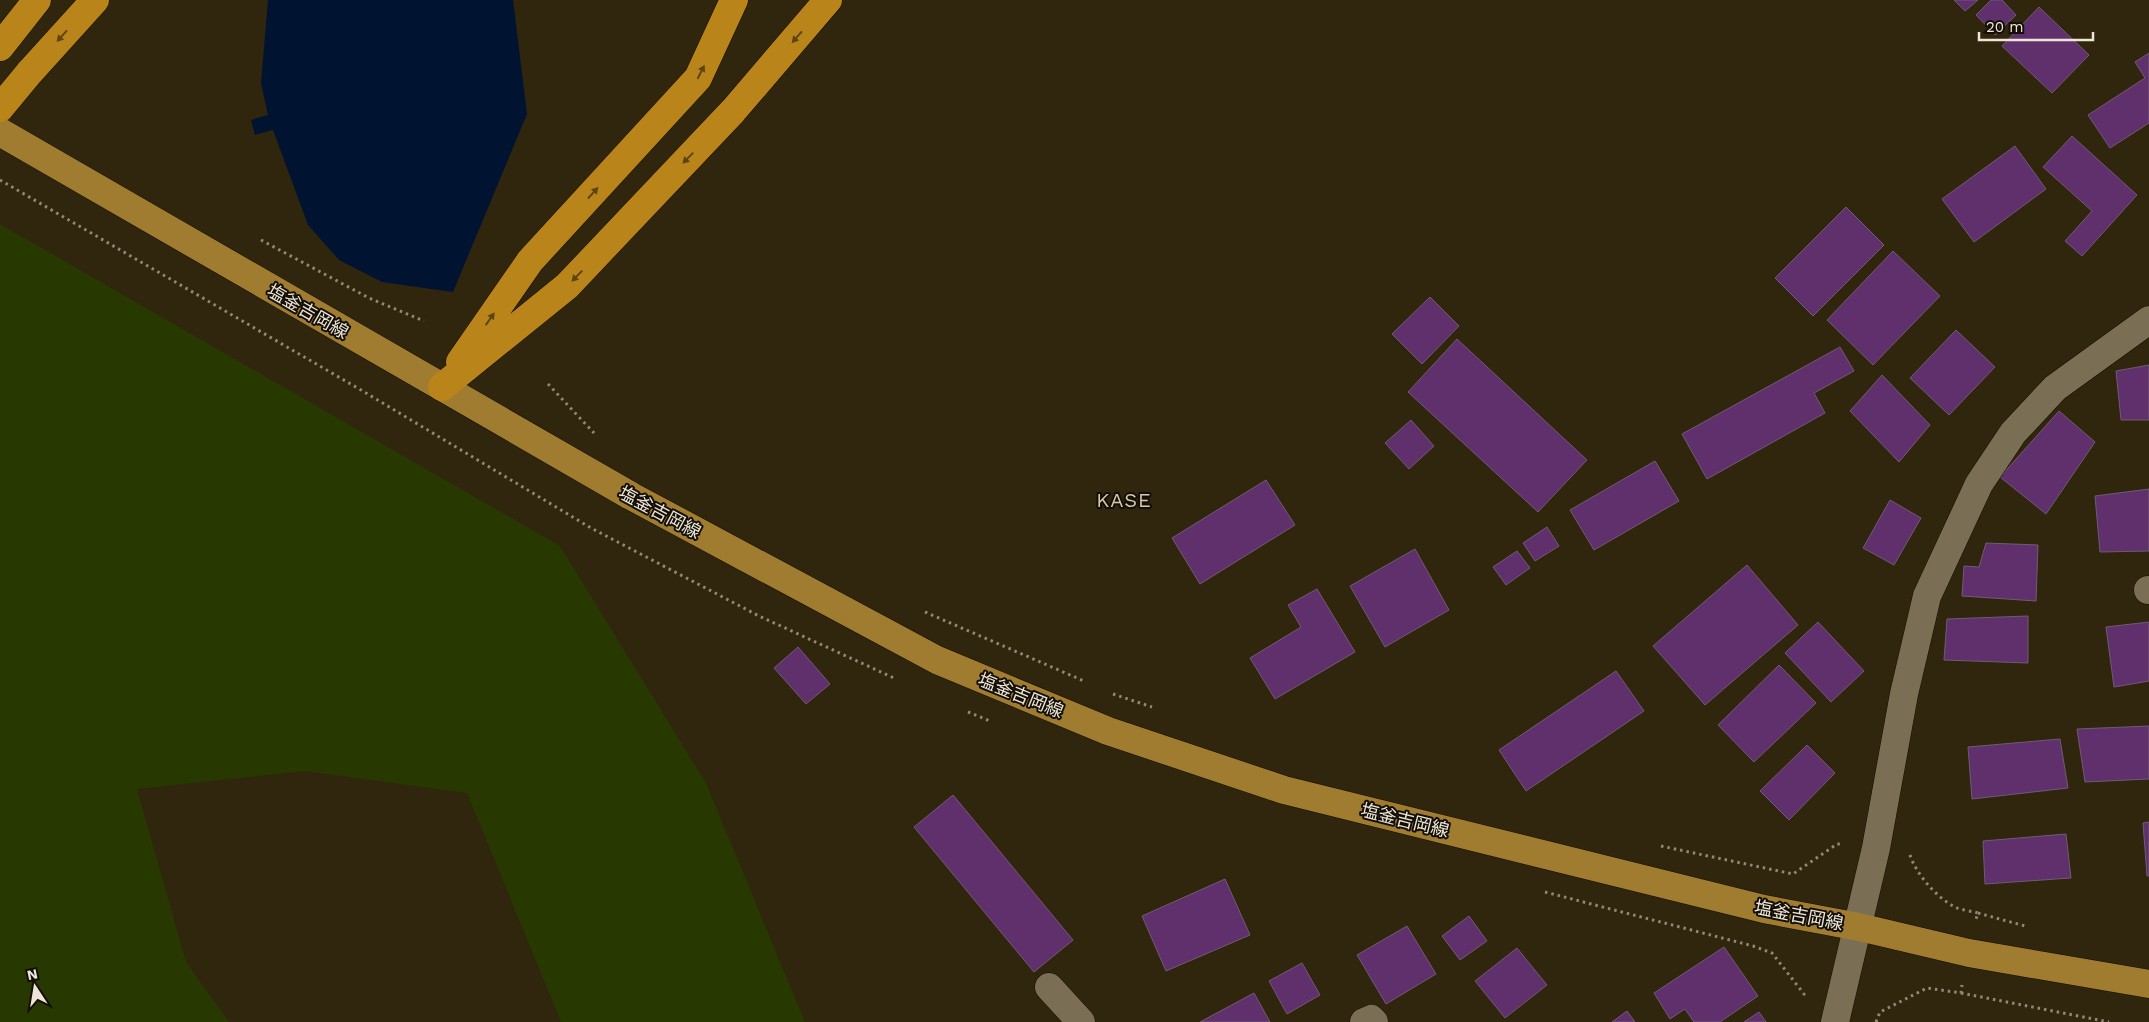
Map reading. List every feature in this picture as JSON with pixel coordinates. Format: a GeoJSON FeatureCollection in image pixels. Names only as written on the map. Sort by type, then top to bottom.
{"type":"FeatureCollection","features":[{"type":"Feature","properties":{"kind":"highway"},"geometry":{"type":"LineString","coordinates":[[0,47],[36,0]]}},
{"type":"Feature","properties":{"kind":"highway"},"geometry":{"type":"LineString","coordinates":[[0,108],[95,0]]}},
{"type":"Feature","properties":{"kind":"highway"},"geometry":{"type":"LineString","coordinates":[[442,387],[530,261],[698,78],[734,0]]}},
{"type":"Feature","properties":{"kind":"highway"},"geometry":{"type":"LineString","coordinates":[[442,387],[567,286],[733,111],[828,0]]}},
{"type":"Feature","properties":{"kind":"main road","name":"塩釜吉岡線"},"geometry":{"type":"LineString","coordinates":[[0,132],[631,496],[937,660],[1108,731],[1284,790],[1764,909],[1858,927],[1969,953],[2149,984]]}},
{"type":"Feature","properties":{"kind":"street"},"geometry":{"type":"LineString","coordinates":[[1835,1022],[1876,848],[1904,694],[1927,596],[1979,484],[2013,433],[2055,388],[2149,320]]}},
{"type":"Feature","properties":{"kind":"street"},"geometry":{"type":"LineString","coordinates":[[1049,987],[1081,1022]]}},
{"type":"Feature","properties":{"kind":"street"},"geometry":{"type":"LineString","coordinates":[[1364,1022],[1371,1018],[1374,1022]]}},
{"type":"Feature","properties":{"kind":"path"},"geometry":{"type":"LineString","coordinates":[[0,180],[361,390]]}},
{"type":"Feature","properties":{"kind":"path"},"geometry":{"type":"LineString","coordinates":[[260,240],[369,298],[424,321]]}},
{"type":"Feature","properties":{"kind":"path"},"geometry":{"type":"LineString","coordinates":[[548,384],[596,436]]}},
{"type":"Feature","properties":{"kind":"path"},"geometry":{"type":"LineString","coordinates":[[924,612],[1090,684]]}},
{"type":"Feature","properties":{"kind":"path"},"geometry":{"type":"LineString","coordinates":[[1108,692],[1153,708]]}},
{"type":"Feature","properties":{"kind":"path"},"geometry":{"type":"LineString","coordinates":[[1659,845],[1793,874],[1837,844],[1851,845]]}},
{"type":"Feature","properties":{"kind":"path"},"geometry":{"type":"LineString","coordinates":[[1905,854],[1910,855],[1912,863],[1930,887],[1955,907],[1978,913],[1975,926]]}},
{"type":"Feature","properties":{"kind":"path"},"geometry":{"type":"LineString","coordinates":[[1753,946],[1772,953],[1804,994],[1802,1002]]}},
{"type":"Feature","properties":{"kind":"path"},"geometry":{"type":"LineString","coordinates":[[1961,994],[1964,980]]}},
{"type":"Feature","properties":{"kind":"path"},"geometry":{"type":"LineString","coordinates":[[1876,1022],[1880,1012],[1927,988],[2109,1022]]}},
{"type":"Feature","properties":{"kind":"green space"},"geometry":{"type":"Polygon","coordinates":[[[0,224],[560,546],[706,783],[805,1022],[561,1022],[467,793],[305,771],[137,789],[186,962],[229,1022],[0,1022],[0,224]]]}},
{"type":"Feature","properties":{"kind":"water"},"geometry":{"type":"Polygon","coordinates":[[[268,0],[513,0],[527,114],[453,292],[382,282],[339,260],[308,225],[273,130],[255,135],[251,120],[268,115],[261,83],[268,0]]]}},
{"type":"Feature","properties":{"kind":"building"},"geometry":{"type":"Polygon","coordinates":[[[1954,0],[1978,0],[1965,11],[1954,0]]]}},
{"type":"Feature","properties":{"kind":"building"},"geometry":{"type":"Polygon","coordinates":[[[1991,0],[2002,0],[2016,15],[1995,35],[1976,15],[1991,0]]]}},
{"type":"Feature","properties":{"kind":"building"},"geometry":{"type":"Polygon","coordinates":[[[2039,7],[2089,55],[2052,93],[2002,46],[2039,7]]]}},
{"type":"Feature","properties":{"kind":"building"},"geometry":{"type":"Polygon","coordinates":[[[2149,53],[2149,123],[2110,148],[2088,115],[2145,78],[2135,62],[2149,53]]]}},
{"type":"Feature","properties":{"kind":"building"},"geometry":{"type":"Polygon","coordinates":[[[2072,136],[2137,195],[2082,256],[2065,241],[2092,211],[2043,167],[2072,136]]]}},
{"type":"Feature","properties":{"kind":"building"},"geometry":{"type":"Polygon","coordinates":[[[2015,146],[2046,189],[1974,242],[1942,199],[2015,146]]]}},
{"type":"Feature","properties":{"kind":"building"},"geometry":{"type":"Polygon","coordinates":[[[1846,207],[1884,245],[1813,316],[1775,278],[1846,207]]]}},
{"type":"Feature","properties":{"kind":"building"},"geometry":{"type":"Polygon","coordinates":[[[1893,251],[1940,296],[1873,365],[1827,320],[1893,251]]]}},
{"type":"Feature","properties":{"kind":"building"},"geometry":{"type":"Polygon","coordinates":[[[1430,297],[1459,326],[1422,364],[1392,334],[1430,297]]]}},
{"type":"Feature","properties":{"kind":"building"},"geometry":{"type":"Polygon","coordinates":[[[1956,330],[1995,367],[1949,415],[1910,378],[1956,330]]]}},
{"type":"Feature","properties":{"kind":"building"},"geometry":{"type":"Polygon","coordinates":[[[1457,339],[1587,460],[1538,512],[1408,392],[1457,339]]]}},
{"type":"Feature","properties":{"kind":"building"},"geometry":{"type":"Polygon","coordinates":[[[1840,347],[1854,371],[1814,393],[1825,413],[1707,479],[1682,434],[1840,347]]]}},
{"type":"Feature","properties":{"kind":"building"},"geometry":{"type":"Polygon","coordinates":[[[2149,365],[2149,420],[2121,420],[2116,371],[2149,365]]]}},
{"type":"Feature","properties":{"kind":"building"},"geometry":{"type":"Polygon","coordinates":[[[1882,375],[1930,425],[1899,462],[1850,411],[1882,375]]]}},
{"type":"Feature","properties":{"kind":"building"},"geometry":{"type":"Polygon","coordinates":[[[2059,411],[2095,442],[2046,514],[2000,477],[2059,411]]]}},
{"type":"Feature","properties":{"kind":"building"},"geometry":{"type":"Polygon","coordinates":[[[1411,420],[1434,446],[1409,469],[1385,443],[1411,420]]]}},
{"type":"Feature","properties":{"kind":"building"},"geometry":{"type":"Polygon","coordinates":[[[1655,461],[1679,501],[1594,550],[1570,510],[1655,461]]]}},
{"type":"Feature","properties":{"kind":"building"},"geometry":{"type":"Polygon","coordinates":[[[1266,480],[1295,525],[1200,584],[1172,538],[1266,480]]]}},
{"type":"Feature","properties":{"kind":"building"},"geometry":{"type":"Polygon","coordinates":[[[2149,489],[2149,551],[2100,552],[2095,496],[2149,489]]]}},
{"type":"Feature","properties":{"kind":"building"},"geometry":{"type":"Polygon","coordinates":[[[1890,500],[1921,518],[1894,565],[1863,548],[1890,500]]]}},
{"type":"Feature","properties":{"kind":"building"},"geometry":{"type":"Polygon","coordinates":[[[1547,527],[1559,546],[1535,561],[1523,543],[1547,527]]]}},
{"type":"Feature","properties":{"kind":"building"},"geometry":{"type":"Polygon","coordinates":[[[1986,543],[2038,545],[2036,601],[1962,596],[1964,566],[1979,567],[1986,543]]]}},
{"type":"Feature","properties":{"kind":"building"},"geometry":{"type":"Polygon","coordinates":[[[1415,549],[1449,610],[1385,647],[1350,586],[1415,549]]]}},
{"type":"Feature","properties":{"kind":"building"},"geometry":{"type":"Polygon","coordinates":[[[1517,551],[1530,568],[1506,585],[1493,567],[1517,551]]]}},
{"type":"Feature","properties":{"kind":"building"},"geometry":{"type":"Polygon","coordinates":[[[1747,565],[1798,625],[1705,705],[1653,646],[1747,565]]]}},
{"type":"Feature","properties":{"kind":"building"},"geometry":{"type":"Polygon","coordinates":[[[1317,589],[1355,652],[1275,699],[1250,658],[1301,627],[1288,605],[1317,589]]]}},
{"type":"Feature","properties":{"kind":"building"},"geometry":{"type":"Polygon","coordinates":[[[2028,616],[2028,663],[1944,660],[1947,619],[2028,616]]]}},
{"type":"Feature","properties":{"kind":"building"},"geometry":{"type":"Polygon","coordinates":[[[1818,622],[1864,671],[1831,702],[1785,653],[1818,622]]]}},
{"type":"Feature","properties":{"kind":"building"},"geometry":{"type":"Polygon","coordinates":[[[2149,622],[2149,681],[2114,687],[2106,627],[2149,622]]]}},
{"type":"Feature","properties":{"kind":"building"},"geometry":{"type":"Polygon","coordinates":[[[798,647],[830,684],[806,704],[774,668],[798,647]]]}},
{"type":"Feature","properties":{"kind":"building"},"geometry":{"type":"Polygon","coordinates":[[[1779,665],[1816,703],[1754,762],[1718,725],[1779,665]]]}},
{"type":"Feature","properties":{"kind":"building"},"geometry":{"type":"Polygon","coordinates":[[[1616,671],[1644,711],[1526,791],[1499,750],[1616,671]]]}},
{"type":"Feature","properties":{"kind":"building"},"geometry":{"type":"Polygon","coordinates":[[[2149,726],[2149,779],[2085,782],[2077,729],[2149,726]]]}},
{"type":"Feature","properties":{"kind":"building"},"geometry":{"type":"Polygon","coordinates":[[[2060,739],[2068,788],[1972,799],[1968,747],[2060,739]]]}},
{"type":"Feature","properties":{"kind":"building"},"geometry":{"type":"Polygon","coordinates":[[[1807,745],[1835,773],[1789,820],[1760,791],[1807,745]]]}},
{"type":"Feature","properties":{"kind":"building"},"geometry":{"type":"Polygon","coordinates":[[[953,795],[1073,940],[1034,972],[914,827],[953,795]]]}},
{"type":"Feature","properties":{"kind":"building"},"geometry":{"type":"Polygon","coordinates":[[[2149,822],[2149,876],[2147,876],[2143,823],[2149,822]]]}},
{"type":"Feature","properties":{"kind":"building"},"geometry":{"type":"Polygon","coordinates":[[[2066,834],[2071,878],[1985,884],[1983,841],[2066,834]]]}},
{"type":"Feature","properties":{"kind":"building"},"geometry":{"type":"Polygon","coordinates":[[[1225,879],[1250,935],[1166,971],[1142,916],[1225,879]]]}},
{"type":"Feature","properties":{"kind":"building"},"geometry":{"type":"Polygon","coordinates":[[[1469,916],[1487,941],[1460,960],[1442,936],[1469,916]]]}},
{"type":"Feature","properties":{"kind":"building"},"geometry":{"type":"Polygon","coordinates":[[[1407,926],[1436,974],[1386,1004],[1357,955],[1407,926]]]}},
{"type":"Feature","properties":{"kind":"building"},"geometry":{"type":"Polygon","coordinates":[[[1724,947],[1758,996],[1720,1022],[1694,1022],[1685,1009],[1670,1019],[1654,993],[1724,947]]]}},
{"type":"Feature","properties":{"kind":"building"},"geometry":{"type":"Polygon","coordinates":[[[1517,948],[1547,985],[1505,1018],[1475,981],[1517,948]]]}},
{"type":"Feature","properties":{"kind":"building"},"geometry":{"type":"Polygon","coordinates":[[[1302,963],[1320,995],[1287,1014],[1269,981],[1302,963]]]}},
{"type":"Feature","properties":{"kind":"building"},"geometry":{"type":"Polygon","coordinates":[[[1254,993],[1270,1022],[1200,1022],[1254,993]]]}},
{"type":"Feature","properties":{"kind":"building"},"geometry":{"type":"Polygon","coordinates":[[[1627,1011],[1635,1022],[1612,1022],[1627,1011]]]}},
{"type":"Feature","properties":{"kind":"building"},"geometry":{"type":"Polygon","coordinates":[[[1759,1012],[1766,1022],[1744,1022],[1759,1012]]]}},
{"type":"Feature","properties":{"kind":"district","name":"KASE"},"geometry":{"type":"Point","coordinates":[1124,500]}}]}
